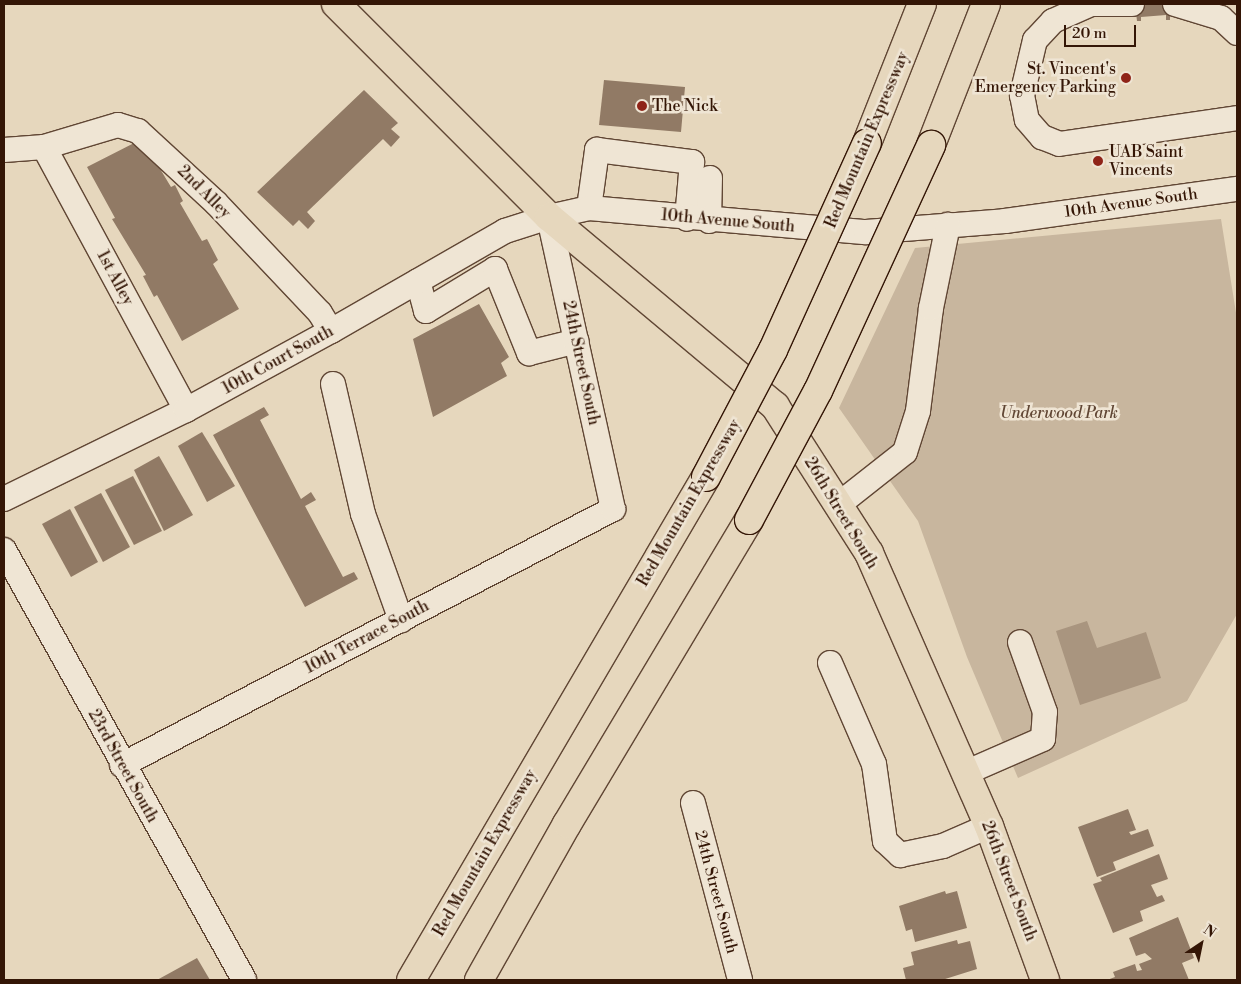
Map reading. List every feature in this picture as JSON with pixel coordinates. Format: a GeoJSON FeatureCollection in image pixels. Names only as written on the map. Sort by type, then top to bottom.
{"type":"FeatureCollection","features":[{"type":"Feature","properties":{"kind":"main road"},"geometry":{"type":"LineString","coordinates":[[336,4],[549,217]]}},
{"type":"Feature","properties":{"kind":"main road","name":"Red Mountain Expressway"},"geometry":{"type":"LineString","coordinates":[[411,980],[706,477],[773,350],[866,143],[922,4]]}},
{"type":"Feature","properties":{"kind":"main road"},"geometry":{"type":"LineString","coordinates":[[479,980],[568,824],[749,520],[818,391],[931,145],[986,4]]}},
{"type":"Feature","properties":{"kind":"main road","name":"26th Street South"},"geometry":{"type":"LineString","coordinates":[[549,217],[775,406],[869,553],[989,826],[1045,980]]}},
{"type":"Feature","properties":{"kind":"street"},"geometry":{"type":"LineString","coordinates":[[1132,4],[1090,4],[1053,21],[1035,40],[1022,95],[1027,120],[1042,137],[1059,144],[1237,118]]}},
{"type":"Feature","properties":{"kind":"street"},"geometry":{"type":"LineString","coordinates":[[1175,4],[1220,18],[1237,34]]}},
{"type":"Feature","properties":{"kind":"street","name":"2nd Alley"},"geometry":{"type":"LineString","coordinates":[[4,150],[44,147],[118,125],[138,131],[216,204],[320,313],[331,331]]}},
{"type":"Feature","properties":{"kind":"street","name":"1st Alley"},"geometry":{"type":"LineString","coordinates":[[44,147],[186,410]]}},
{"type":"Feature","properties":{"kind":"street"},"geometry":{"type":"LineString","coordinates":[[589,208],[597,150],[692,162],[698,220]]}},
{"type":"Feature","properties":{"kind":"street"},"geometry":{"type":"LineString","coordinates":[[698,220],[710,178]]}},
{"type":"Feature","properties":{"kind":"street","name":"10th Avenue South"},"geometry":{"type":"LineString","coordinates":[[549,217],[589,208],[698,220],[866,232],[948,226],[1237,189]]}},
{"type":"Feature","properties":{"kind":"street","name":"10th Court South"},"geometry":{"type":"LineString","coordinates":[[4,499],[186,410],[331,331],[505,231],[549,217]]}},
{"type":"Feature","properties":{"kind":"street","name":"24th Street South"},"geometry":{"type":"LineString","coordinates":[[549,217],[613,509]]}},
{"type":"Feature","properties":{"kind":"street"},"geometry":{"type":"LineString","coordinates":[[838,504],[904,452],[918,411],[931,308],[948,226]]}},
{"type":"Feature","properties":{"kind":"street"},"geometry":{"type":"LineString","coordinates":[[484,243],[529,352],[577,341]]}},
{"type":"Feature","properties":{"kind":"street"},"geometry":{"type":"LineString","coordinates":[[418,281],[426,311],[495,269]]}},
{"type":"Feature","properties":{"kind":"street"},"geometry":{"type":"LineString","coordinates":[[333,384],[363,514],[401,620]]}},
{"type":"Feature","properties":{"kind":"street","name":"10th Terrace South"},"geometry":{"type":"LineString","coordinates":[[122,765],[613,509]]}},
{"type":"Feature","properties":{"kind":"street","name":"23rd Street South"},"geometry":{"type":"LineString","coordinates":[[4,550],[122,765],[244,980]]}},
{"type":"Feature","properties":{"kind":"street"},"geometry":{"type":"LineString","coordinates":[[965,773],[1042,739],[1045,712],[1020,642]]}},
{"type":"Feature","properties":{"kind":"street"},"geometry":{"type":"LineString","coordinates":[[830,663],[874,764],[885,841],[900,855],[943,846],[989,826]]}},
{"type":"Feature","properties":{"kind":"street","name":"24th Street South"},"geometry":{"type":"LineString","coordinates":[[693,803],[740,980]]}},
{"type":"Feature","properties":{"kind":"green space","name":"Underwood Park"},"geometry":{"type":"Polygon","coordinates":[[[1221,219],[1237,319],[1237,614],[1187,701],[1018,778],[967,657],[918,521],[839,408],[915,248],[1221,219]]]}},
{"type":"Feature","properties":{"kind":"shaded area"},"geometry":{"type":"Polygon","coordinates":[[[1087,621],[1097,648],[1146,632],[1161,678],[1080,705],[1056,631],[1087,621]]]}},
{"type":"Feature","properties":{"kind":"building"},"geometry":{"type":"Polygon","coordinates":[[[1135,4],[1170,4],[1170,20],[1166,20],[1166,15],[1141,17],[1141,21],[1137,21],[1135,4]]]}},
{"type":"Feature","properties":{"kind":"building","name":"The Nick"},"geometry":{"type":"Polygon","coordinates":[[[604,80],[685,87],[681,132],[599,125],[604,80]]]}},
{"type":"Feature","properties":{"kind":"building"},"geometry":{"type":"Polygon","coordinates":[[[364,90],[398,123],[391,129],[400,137],[391,147],[383,139],[307,212],[315,221],[308,229],[299,220],[293,226],[257,192],[364,90]]]}},
{"type":"Feature","properties":{"kind":"building"},"geometry":{"type":"Polygon","coordinates":[[[142,139],[171,187],[175,185],[183,201],[180,203],[202,241],[207,239],[218,260],[213,264],[239,309],[182,341],[157,295],[154,297],[143,276],[146,275],[112,219],[115,218],[87,167],[142,139]]]}},
{"type":"Feature","properties":{"kind":"building"},"geometry":{"type":"Polygon","coordinates":[[[479,304],[509,357],[501,363],[507,376],[433,417],[413,339],[479,304]]]}},
{"type":"Feature","properties":{"kind":"building"},"geometry":{"type":"Polygon","coordinates":[[[264,407],[269,415],[260,420],[301,499],[311,492],[316,500],[305,506],[343,577],[354,572],[358,579],[305,607],[213,435],[264,407]]]}},
{"type":"Feature","properties":{"kind":"building"},"geometry":{"type":"Polygon","coordinates":[[[202,432],[235,486],[207,502],[178,446],[202,432]]]}},
{"type":"Feature","properties":{"kind":"building"},"geometry":{"type":"Polygon","coordinates":[[[159,456],[193,515],[164,531],[134,470],[159,456]]]}},
{"type":"Feature","properties":{"kind":"building"},"geometry":{"type":"Polygon","coordinates":[[[133,476],[162,531],[134,545],[105,490],[133,476]]]}},
{"type":"Feature","properties":{"kind":"building"},"geometry":{"type":"Polygon","coordinates":[[[101,493],[130,547],[103,562],[74,507],[101,493]]]}},
{"type":"Feature","properties":{"kind":"building"},"geometry":{"type":"Polygon","coordinates":[[[70,509],[98,562],[71,577],[42,524],[70,509]]]}},
{"type":"Feature","properties":{"kind":"building"},"geometry":{"type":"Polygon","coordinates":[[[1128,809],[1136,830],[1129,832],[1131,835],[1148,829],[1154,846],[1113,862],[1116,870],[1097,877],[1078,827],[1128,809]]]}},
{"type":"Feature","properties":{"kind":"building"},"geometry":{"type":"Polygon","coordinates":[[[1159,854],[1168,879],[1151,885],[1157,897],[1162,895],[1165,901],[1140,911],[1143,921],[1113,933],[1093,884],[1102,881],[1100,878],[1159,854]]]}},
{"type":"Feature","properties":{"kind":"building"},"geometry":{"type":"Polygon","coordinates":[[[945,891],[946,894],[957,891],[967,928],[915,942],[912,929],[906,931],[899,906],[945,891]]]}},
{"type":"Feature","properties":{"kind":"building"},"geometry":{"type":"Polygon","coordinates":[[[1178,917],[1194,958],[1182,963],[1189,980],[1107,980],[1115,977],[1113,972],[1135,964],[1137,971],[1142,970],[1139,964],[1152,959],[1145,953],[1136,956],[1129,938],[1178,917]]]}},
{"type":"Feature","properties":{"kind":"building"},"geometry":{"type":"Polygon","coordinates":[[[957,940],[958,944],[970,941],[977,969],[942,980],[906,980],[903,968],[914,965],[911,952],[957,940]]]}},
{"type":"Feature","properties":{"kind":"building"},"geometry":{"type":"Polygon","coordinates":[[[197,958],[210,980],[157,980],[197,958]]]}},
{"type":"Feature","properties":{"kind":"place","name":"St. Vincent's Emergency Parking"},"geometry":{"type":"Point","coordinates":[1126,78]}},
{"type":"Feature","properties":{"kind":"place","name":"The Nick"},"geometry":{"type":"Point","coordinates":[642,106]}},
{"type":"Feature","properties":{"kind":"place","name":"UAB Saint Vincents"},"geometry":{"type":"Point","coordinates":[1098,161]}}]}
